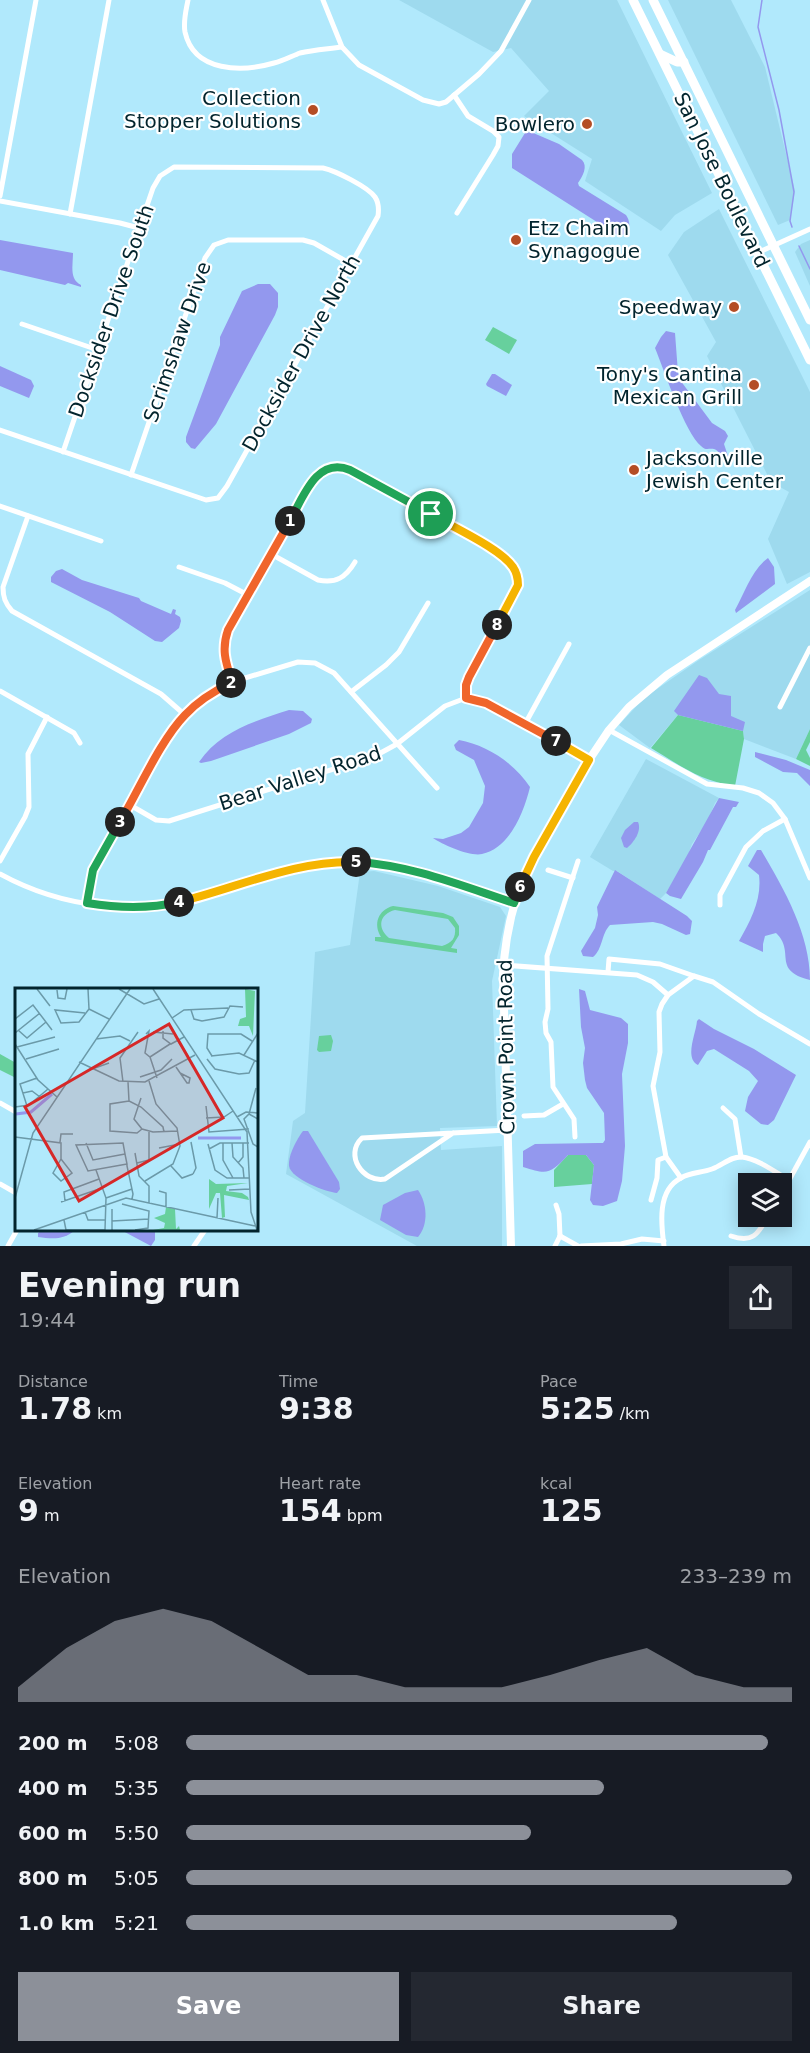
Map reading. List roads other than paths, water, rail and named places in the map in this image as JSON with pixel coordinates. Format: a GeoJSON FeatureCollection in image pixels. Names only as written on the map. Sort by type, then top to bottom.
{"type":"FeatureCollection","features":[{"type":"Feature","properties":{"kind":"main road","name":"San Jose Boulevard"},"geometry":{"type":"LineString","coordinates":[[633,0],[810,360]]}},
{"type":"Feature","properties":{"kind":"main road","name":"San Jose Boulevard"},"geometry":{"type":"LineString","coordinates":[[653,0],[810,320]]}},
{"type":"Feature","properties":{"kind":"main road"},"geometry":{"type":"LineString","coordinates":[[660,54],[677,62],[684,62]]}},
{"type":"Feature","properties":{"kind":"main road"},"geometry":{"type":"LineString","coordinates":[[674,84],[685,87],[700,96]]}},
{"type":"Feature","properties":{"kind":"street"},"geometry":{"type":"LineString","coordinates":[[0,196],[36,0]]}},
{"type":"Feature","properties":{"kind":"street"},"geometry":{"type":"LineString","coordinates":[[69,214],[109,0]]}},
{"type":"Feature","properties":{"kind":"street"},"geometry":{"type":"LineString","coordinates":[[188,0],[184,18],[188,40],[200,56],[216,66],[237,68],[264,66],[302,53],[342,47]]}},
{"type":"Feature","properties":{"kind":"street"},"geometry":{"type":"LineString","coordinates":[[322,0],[342,47],[359,65],[423,100],[439,104],[446,102],[479,74],[501,51],[530,0]]}},
{"type":"Feature","properties":{"kind":"street"},"geometry":{"type":"LineString","coordinates":[[454,95],[468,116],[499,137],[498,146],[457,213]]}},
{"type":"Feature","properties":{"kind":"street","name":"Docksider Drive South"},"geometry":{"type":"LineString","coordinates":[[63,452],[153,188],[163,173],[174,168],[323,168],[333,170],[370,192],[379,206]]}},
{"type":"Feature","properties":{"kind":"street"},"geometry":{"type":"LineString","coordinates":[[0,201],[139,228]]}},
{"type":"Feature","properties":{"kind":"street","name":"Docksider Drive North"},"geometry":{"type":"LineString","coordinates":[[131,475],[206,500],[218,498],[227,486],[378,216],[379,206]]}},
{"type":"Feature","properties":{"kind":"street"},"geometry":{"type":"LineString","coordinates":[[757,253],[810,229]]}},
{"type":"Feature","properties":{"kind":"street","name":"Scrimshaw Drive"},"geometry":{"type":"LineString","coordinates":[[131,475],[205,258],[214,245],[228,240],[309,241],[351,264]]}},
{"type":"Feature","properties":{"kind":"street"},"geometry":{"type":"LineString","coordinates":[[22,324],[98,350]]}},
{"type":"Feature","properties":{"kind":"street"},"geometry":{"type":"LineString","coordinates":[[0,430],[131,475]]}},
{"type":"Feature","properties":{"kind":"street"},"geometry":{"type":"LineString","coordinates":[[232,682],[224,660],[228,630],[314,478],[328,467],[337,466],[350,470],[491,549],[513,567],[518,578],[516,592],[469,677],[466,685],[466,698],[486,703],[589,760]]}},
{"type":"Feature","properties":{"kind":"street"},"geometry":{"type":"LineString","coordinates":[[0,506],[101,541]]}},
{"type":"Feature","properties":{"kind":"street"},"geometry":{"type":"LineString","coordinates":[[28,516],[3,587],[6,604],[12,610],[161,694],[185,715]]}},
{"type":"Feature","properties":{"kind":"street"},"geometry":{"type":"LineString","coordinates":[[271,554],[318,580],[326,582],[343,578],[355,562]]}},
{"type":"Feature","properties":{"kind":"street"},"geometry":{"type":"LineString","coordinates":[[179,567],[225,583],[248,595]]}},
{"type":"Feature","properties":{"kind":"street","name":"Crown Point Road"},"geometry":{"type":"LineString","coordinates":[[511,1246],[503,965],[514,903],[534,857],[589,760],[609,730],[629,707],[667,675],[809,583]]}},
{"type":"Feature","properties":{"kind":"street"},"geometry":{"type":"LineString","coordinates":[[351,692],[399,652],[428,603]]}},
{"type":"Feature","properties":{"kind":"street"},"geometry":{"type":"LineString","coordinates":[[525,724],[569,644]]}},
{"type":"Feature","properties":{"kind":"street"},"geometry":{"type":"LineString","coordinates":[[780,707],[810,648]]}},
{"type":"Feature","properties":{"kind":"street"},"geometry":{"type":"LineString","coordinates":[[87,903],[93,870],[168,737],[185,715],[203,699],[232,682],[298,662],[306,661],[324,666],[334,673],[437,788]]}},
{"type":"Feature","properties":{"kind":"street"},"geometry":{"type":"LineString","coordinates":[[0,691],[74,733],[80,743]]}},
{"type":"Feature","properties":{"kind":"street","name":"Bear Valley Road"},"geometry":{"type":"LineString","coordinates":[[130,805],[156,820],[169,821],[375,756],[397,744],[445,706],[466,698]]}},
{"type":"Feature","properties":{"kind":"street"},"geometry":{"type":"LineString","coordinates":[[0,861],[26,817],[29,807],[28,754],[47,717]]}},
{"type":"Feature","properties":{"kind":"street"},"geometry":{"type":"LineString","coordinates":[[609,730],[707,784],[743,788],[759,793],[773,803],[785,819],[810,878]]}},
{"type":"Feature","properties":{"kind":"street"},"geometry":{"type":"LineString","coordinates":[[720,905],[720,895],[746,847],[763,831],[785,819]]}},
{"type":"Feature","properties":{"kind":"street"},"geometry":{"type":"LineString","coordinates":[[0,874],[40,893],[67,900],[120,907],[164,905],[270,874],[343,861],[397,866],[514,903]]}},
{"type":"Feature","properties":{"kind":"street"},"geometry":{"type":"LineString","coordinates":[[575,1137],[574,1119],[553,1087],[551,1042],[546,1033],[545,1022],[548,1009],[548,956],[578,861]]}},
{"type":"Feature","properties":{"kind":"street"},"geometry":{"type":"LineString","coordinates":[[548,870],[573,878]]}},
{"type":"Feature","properties":{"kind":"street"},"geometry":{"type":"LineString","coordinates":[[608,972],[609,959],[660,964],[713,982],[759,1014],[810,1044]]}},
{"type":"Feature","properties":{"kind":"street"},"geometry":{"type":"LineString","coordinates":[[503,965],[637,975],[653,982],[668,995]]}},
{"type":"Feature","properties":{"kind":"street"},"geometry":{"type":"LineString","coordinates":[[681,1178],[666,1157],[653,1086],[660,1052],[659,1012],[668,995],[694,976]]}},
{"type":"Feature","properties":{"kind":"street"},"geometry":{"type":"LineString","coordinates":[[0,1103],[15,1111]]}},
{"type":"Feature","properties":{"kind":"street"},"geometry":{"type":"LineString","coordinates":[[524,1116],[544,1115],[563,1104]]}},
{"type":"Feature","properties":{"kind":"street"},"geometry":{"type":"LineString","coordinates":[[723,1108],[735,1119],[741,1157]]}},
{"type":"Feature","properties":{"kind":"street"},"geometry":{"type":"LineString","coordinates":[[453,1133],[385,1179],[369,1178],[354,1156],[354,1149],[362,1138],[507,1130]]}},
{"type":"Feature","properties":{"kind":"street"},"geometry":{"type":"LineString","coordinates":[[792,1175],[810,1142]]}},
{"type":"Feature","properties":{"kind":"street"},"geometry":{"type":"LineString","coordinates":[[651,1200],[657,1178],[658,1160],[666,1157]]}},
{"type":"Feature","properties":{"kind":"street"},"geometry":{"type":"LineString","coordinates":[[560,1236],[579,1246],[621,1244],[642,1239],[664,1244],[663,1202],[668,1189],[681,1178],[707,1171],[741,1157],[759,1163],[777,1173]]}},
{"type":"Feature","properties":{"kind":"street"},"geometry":{"type":"LineString","coordinates":[[0,1184],[15,1192]]}},
{"type":"Feature","properties":{"kind":"street"},"geometry":{"type":"LineString","coordinates":[[555,1246],[560,1236],[560,1214],[556,1205]]}},
{"type":"Feature","properties":{"kind":"street"},"geometry":{"type":"LineString","coordinates":[[730,1236],[750,1238],[762,1227]]}},
{"type":"Feature","properties":{"kind":"street"},"geometry":{"type":"LineString","coordinates":[[8,1246],[16,1231]]}},
{"type":"Feature","properties":{"kind":"street"},"geometry":{"type":"LineString","coordinates":[[194,1246],[204,1231]]}},
{"type":"Feature","properties":{"kind":"water"},"geometry":{"type":"Polygon","coordinates":[[[531,132],[559,144],[584,162],[585,168],[578,183],[579,186],[626,215],[629,224],[628,233],[619,236],[512,168],[512,154],[525,133],[531,132]]]}},
{"type":"Feature","properties":{"kind":"water"},"geometry":{"type":"Polygon","coordinates":[[[0,240],[73,253],[73,275],[81,287],[0,270],[0,240]]]}},
{"type":"Feature","properties":{"kind":"water"},"geometry":{"type":"Polygon","coordinates":[[[258,284],[270,284],[278,293],[278,307],[275,315],[216,424],[195,449],[191,448],[186,442],[186,437],[220,345],[220,337],[242,291],[258,284]]]}},
{"type":"Feature","properties":{"kind":"water"},"geometry":{"type":"Polygon","coordinates":[[[666,331],[675,333],[678,373],[683,384],[712,423],[725,431],[728,436],[724,444],[729,459],[727,461],[716,450],[701,446],[688,428],[655,348],[666,331]]]}},
{"type":"Feature","properties":{"kind":"water"},"geometry":{"type":"Polygon","coordinates":[[[0,366],[31,380],[34,386],[29,398],[0,386],[0,366]]]}},
{"type":"Feature","properties":{"kind":"water"},"geometry":{"type":"Polygon","coordinates":[[[492,374],[512,385],[506,396],[487,386],[492,374]]]}},
{"type":"Feature","properties":{"kind":"water"},"geometry":{"type":"Polygon","coordinates":[[[768,558],[774,567],[775,584],[736,613],[735,610],[753,575],[768,558]]]}},
{"type":"Feature","properties":{"kind":"water"},"geometry":{"type":"Polygon","coordinates":[[[62,569],[82,580],[139,598],[171,614],[173,609],[176,610],[175,614],[180,617],[181,621],[179,628],[162,642],[155,641],[110,612],[51,582],[51,577],[56,571],[62,569]]]}},
{"type":"Feature","properties":{"kind":"water"},"geometry":{"type":"Polygon","coordinates":[[[699,675],[707,678],[719,694],[731,696],[731,716],[745,722],[743,731],[678,715],[674,711],[699,675]]]}},
{"type":"Feature","properties":{"kind":"water"},"geometry":{"type":"Polygon","coordinates":[[[289,710],[303,711],[312,719],[311,723],[289,734],[211,761],[199,762],[217,742],[239,728],[289,710]]]}},
{"type":"Feature","properties":{"kind":"water"},"geometry":{"type":"Polygon","coordinates":[[[459,740],[480,746],[499,756],[524,778],[530,787],[520,818],[508,837],[500,845],[482,854],[464,852],[433,838],[443,839],[461,833],[469,827],[483,803],[485,786],[474,760],[456,750],[454,745],[459,740]]]}},
{"type":"Feature","properties":{"kind":"water"},"geometry":{"type":"Polygon","coordinates":[[[755,752],[786,760],[810,770],[810,786],[797,773],[783,772],[755,757],[755,752]]]}},
{"type":"Feature","properties":{"kind":"water"},"geometry":{"type":"Polygon","coordinates":[[[719,798],[739,802],[736,807],[733,807],[681,899],[670,896],[666,893],[719,798]]]}},
{"type":"Feature","properties":{"kind":"water"},"geometry":{"type":"Polygon","coordinates":[[[634,822],[638,822],[638,833],[627,848],[624,847],[621,838],[625,830],[634,822]]]}},
{"type":"Feature","properties":{"kind":"water"},"geometry":{"type":"Polygon","coordinates":[[[757,850],[761,850],[778,880],[801,929],[809,963],[810,980],[798,976],[787,966],[782,940],[776,933],[765,936],[763,952],[739,941],[751,917],[759,892],[759,875],[748,866],[757,850]]]}},
{"type":"Feature","properties":{"kind":"water"},"geometry":{"type":"Polygon","coordinates":[[[615,870],[687,916],[692,921],[690,934],[686,935],[653,922],[610,925],[596,954],[593,957],[583,956],[581,951],[595,928],[597,907],[615,870]]]}},
{"type":"Feature","properties":{"kind":"water"},"geometry":{"type":"Polygon","coordinates":[[[579,989],[585,991],[590,1010],[621,1018],[628,1024],[628,1043],[622,1074],[625,1146],[622,1181],[617,1201],[603,1206],[593,1205],[590,1200],[594,1165],[586,1155],[568,1155],[557,1166],[543,1172],[523,1167],[523,1151],[535,1144],[603,1143],[605,1140],[604,1113],[587,1088],[585,1080],[583,1063],[585,1048],[581,1027],[579,989]]]}},
{"type":"Feature","properties":{"kind":"water"},"geometry":{"type":"Polygon","coordinates":[[[699,1019],[796,1075],[774,1120],[768,1125],[761,1124],[745,1111],[748,1097],[758,1081],[749,1071],[714,1049],[707,1051],[698,1065],[694,1062],[691,1051],[699,1019]]]}},
{"type":"Feature","properties":{"kind":"water"},"geometry":{"type":"Polygon","coordinates":[[[303,1131],[308,1131],[339,1182],[340,1189],[337,1193],[310,1184],[291,1171],[290,1157],[303,1131]]]}},
{"type":"Feature","properties":{"kind":"water"},"geometry":{"type":"Polygon","coordinates":[[[418,1190],[426,1214],[422,1232],[418,1237],[406,1235],[380,1220],[383,1205],[405,1193],[418,1190]]]}},
{"type":"Feature","properties":{"kind":"water"},"geometry":{"type":"Polygon","coordinates":[[[41,1231],[74,1231],[67,1236],[53,1238],[38,1237],[41,1231]]]}},
{"type":"Feature","properties":{"kind":"water"},"geometry":{"type":"Polygon","coordinates":[[[123,1231],[155,1231],[155,1240],[151,1246],[123,1231]]]}},
{"type":"Feature","properties":{"kind":"waterway"},"geometry":{"type":"LineString","coordinates":[[762,0],[758,27],[779,110],[794,192],[790,221],[792,227]]}},
{"type":"Feature","properties":{"kind":"waterway"},"geometry":{"type":"LineString","coordinates":[[799,246],[810,269]]}},
{"type":"Feature","properties":{"kind":"place","name":"Collection Stopper Solutions"},"geometry":{"type":"Point","coordinates":[313,110]}},
{"type":"Feature","properties":{"kind":"place","name":"Bowlero"},"geometry":{"type":"Point","coordinates":[587,124]}},
{"type":"Feature","properties":{"kind":"place","name":"Etz Chaim Synagogue"},"geometry":{"type":"Point","coordinates":[516,240]}},
{"type":"Feature","properties":{"kind":"place","name":"Speedway"},"geometry":{"type":"Point","coordinates":[734,307]}},
{"type":"Feature","properties":{"kind":"place","name":"Tony's Cantina Mexican Grill"},"geometry":{"type":"Point","coordinates":[754,385]}},
{"type":"Feature","properties":{"kind":"place","name":"Jacksonville Jewish Center"},"geometry":{"type":"Point","coordinates":[634,470]}}]}
